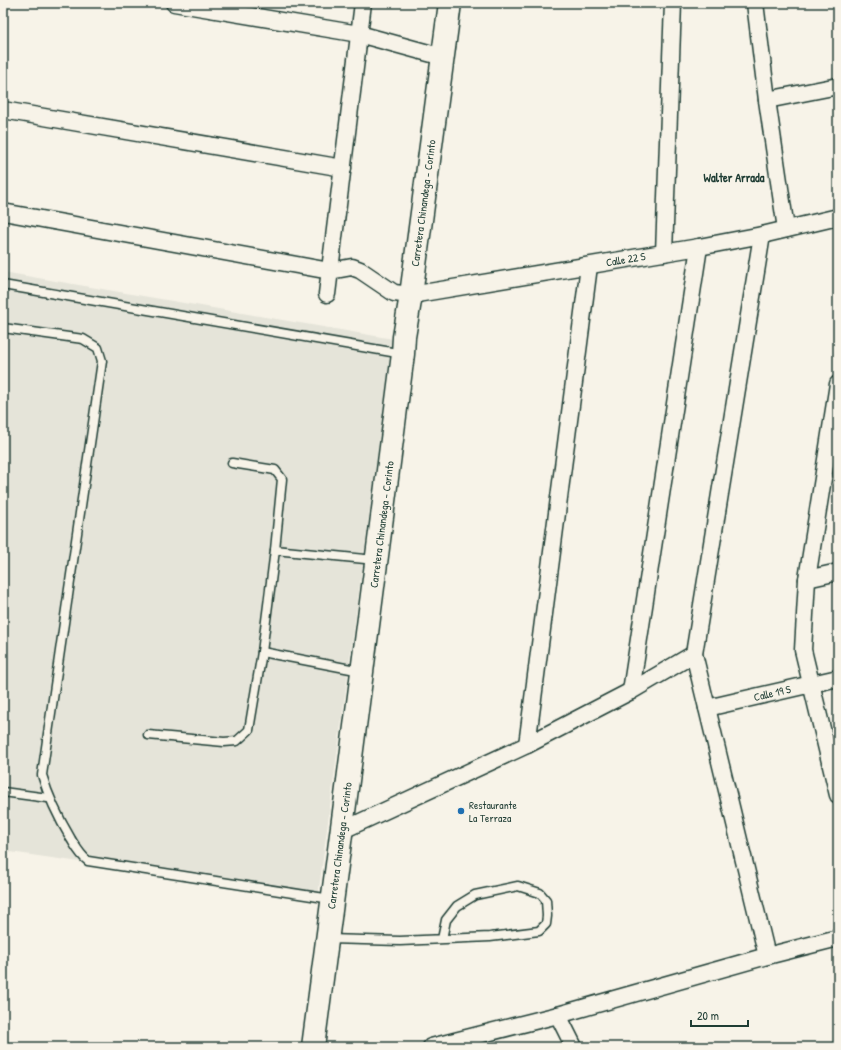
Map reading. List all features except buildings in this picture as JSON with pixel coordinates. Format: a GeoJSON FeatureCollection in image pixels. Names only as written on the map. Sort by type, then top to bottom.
{"type":"FeatureCollection","features":[{"type":"Feature","properties":{"kind":"highway","name":"Carretera Chinandega - Corinto"},"geometry":{"type":"LineString","coordinates":[[313,1047],[378,560],[404,354],[404,337],[411,295],[450,3]]}},
{"type":"Feature","properties":{"kind":"street"},"geometry":{"type":"LineString","coordinates":[[174,3],[360,34],[443,57]]}},
{"type":"Feature","properties":{"kind":"street"},"geometry":{"type":"LineString","coordinates":[[328,294],[364,3]]}},
{"type":"Feature","properties":{"kind":"street"},"geometry":{"type":"LineString","coordinates":[[664,253],[673,3]]}},
{"type":"Feature","properties":{"kind":"street"},"geometry":{"type":"LineString","coordinates":[[755,3],[767,100],[786,229]]}},
{"type":"Feature","properties":{"kind":"street"},"geometry":{"type":"LineString","coordinates":[[767,100],[838,86]]}},
{"type":"Feature","properties":{"kind":"street"},"geometry":{"type":"LineString","coordinates":[[3,110],[343,168]]}},
{"type":"Feature","properties":{"kind":"street"},"geometry":{"type":"LineString","coordinates":[[3,212],[330,271]]}},
{"type":"Feature","properties":{"kind":"street","name":"Calle 22 S"},"geometry":{"type":"LineString","coordinates":[[330,271],[352,267],[360,270],[394,293],[411,295],[699,247],[762,235],[838,217]]}},
{"type":"Feature","properties":{"kind":"street"},"geometry":{"type":"LineString","coordinates":[[762,235],[694,654],[767,956]]}},
{"type":"Feature","properties":{"kind":"street"},"geometry":{"type":"LineString","coordinates":[[631,691],[699,247]]}},
{"type":"Feature","properties":{"kind":"street"},"geometry":{"type":"LineString","coordinates":[[527,745],[589,266]]}},
{"type":"Feature","properties":{"kind":"street"},"geometry":{"type":"LineString","coordinates":[[838,384],[831,466],[807,579],[803,650],[838,792]]}},
{"type":"Feature","properties":{"kind":"street"},"geometry":{"type":"LineString","coordinates":[[807,579],[838,572]]}},
{"type":"Feature","properties":{"kind":"street"},"geometry":{"type":"LineString","coordinates":[[341,831],[527,745],[631,691],[694,654]]}},
{"type":"Feature","properties":{"kind":"street","name":"Calle 19 S"},"geometry":{"type":"LineString","coordinates":[[707,708],[838,678]]}},
{"type":"Feature","properties":{"kind":"street"},"geometry":{"type":"LineString","coordinates":[[430,1047],[558,1015],[767,956],[838,938]]}},
{"type":"Feature","properties":{"kind":"street"},"geometry":{"type":"LineString","coordinates":[[558,1015],[574,1047]]}},
{"type":"Feature","properties":{"kind":"lane"},"geometry":{"type":"LineString","coordinates":[[3,285],[404,354]]}},
{"type":"Feature","properties":{"kind":"lane"},"geometry":{"type":"LineString","coordinates":[[3,328],[83,339],[98,348],[102,361],[42,775],[48,798],[58,817],[82,856],[88,860],[332,899]]}},
{"type":"Feature","properties":{"kind":"lane"},"geometry":{"type":"LineString","coordinates":[[148,735],[224,742],[237,741],[249,730],[262,652],[275,550],[282,479],[275,470],[232,463]]}},
{"type":"Feature","properties":{"kind":"lane"},"geometry":{"type":"LineString","coordinates":[[275,550],[378,560]]}},
{"type":"Feature","properties":{"kind":"lane"},"geometry":{"type":"LineString","coordinates":[[262,652],[363,672]]}},
{"type":"Feature","properties":{"kind":"lane"},"geometry":{"type":"LineString","coordinates":[[3,792],[48,798]]}},
{"type":"Feature","properties":{"kind":"lane"},"geometry":{"type":"LineString","coordinates":[[327,939],[400,941],[490,937],[539,931],[546,924],[546,900],[540,893],[518,886],[474,895],[458,906],[446,920],[442,939]]}},
{"type":"Feature","properties":{"kind":"shaded area"},"geometry":{"type":"Polygon","coordinates":[[[3,272],[393,339],[318,896],[3,851],[3,272]]]}},
{"type":"Feature","properties":{"kind":"place","name":"Restaurante La Terraza"},"geometry":{"type":"Point","coordinates":[461,811]}},
{"type":"Feature","properties":{"kind":"district","name":"Walter Arrada"},"geometry":{"type":"Point","coordinates":[734,177]}}]}
